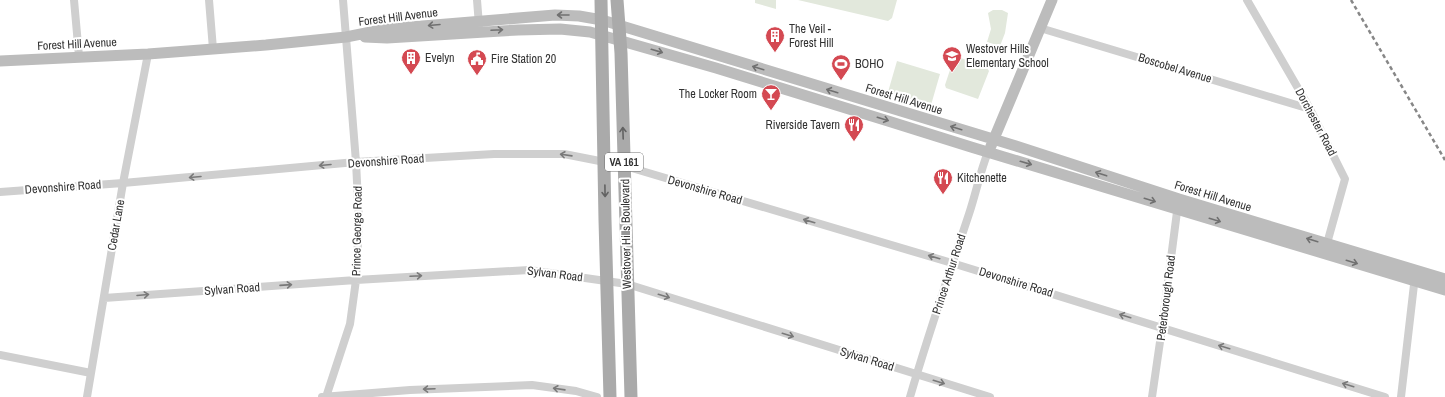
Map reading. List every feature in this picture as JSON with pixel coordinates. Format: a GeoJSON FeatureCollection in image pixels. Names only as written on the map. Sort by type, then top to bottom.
{"type":"FeatureCollection","features":[{"type":"Feature","properties":{"kind":"main road","name":"Westover Hills Boulevard"},"geometry":{"type":"LineString","coordinates":[[601,0],[610,397]]}},
{"type":"Feature","properties":{"kind":"main road","name":"Westover Hills Boulevard"},"geometry":{"type":"LineString","coordinates":[[617,0],[625,166],[631,397]]}},
{"type":"Feature","properties":{"kind":"main road"},"geometry":{"type":"LineString","coordinates":[[988,152],[1052,0]]}},
{"type":"Feature","properties":{"kind":"main road","name":"Forest Hill Avenue"},"geometry":{"type":"LineString","coordinates":[[479,26],[568,15],[602,20],[994,140],[1178,204]]}},
{"type":"Feature","properties":{"kind":"main road","name":"Forest Hill Avenue"},"geometry":{"type":"LineString","coordinates":[[0,61],[79,56],[148,54],[266,45],[346,37],[386,29],[479,26],[560,29],[584,32],[620,40],[881,118],[988,152],[1178,204],[1415,276],[1445,290]]}},
{"type":"Feature","properties":{"kind":"main road","name":"Forest Hill Avenue"},"geometry":{"type":"LineString","coordinates":[[1415,276],[1445,279]]}},
{"type":"Feature","properties":{"kind":"street"},"geometry":{"type":"LineString","coordinates":[[74,0],[79,56]]}},
{"type":"Feature","properties":{"kind":"street"},"geometry":{"type":"LineString","coordinates":[[208,0],[213,49]]}},
{"type":"Feature","properties":{"kind":"street","name":"Prince George Road"},"geometry":{"type":"LineString","coordinates":[[326,397],[350,324],[356,280],[359,212],[343,0]]}},
{"type":"Feature","properties":{"kind":"street"},"geometry":{"type":"LineString","coordinates":[[478,0],[479,26]]}},
{"type":"Feature","properties":{"kind":"street","name":"Dorchester Road"},"geometry":{"type":"LineString","coordinates":[[1247,0],[1310,109],[1345,179],[1325,249]]}},
{"type":"Feature","properties":{"kind":"street","name":"Boscobel Avenue"},"geometry":{"type":"LineString","coordinates":[[1040,28],[1310,109]]}},
{"type":"Feature","properties":{"kind":"street","name":"Cedar Lane"},"geometry":{"type":"LineString","coordinates":[[87,397],[123,183],[148,54]]}},
{"type":"Feature","properties":{"kind":"street","name":"Prince Arthur Road"},"geometry":{"type":"LineString","coordinates":[[910,397],[988,152]]}},
{"type":"Feature","properties":{"kind":"street","name":"Devonshire Road"},"geometry":{"type":"LineString","coordinates":[[0,192],[123,183],[356,162],[494,154],[564,154],[625,166],[952,263],[1385,397]]}},
{"type":"Feature","properties":{"kind":"street","name":"Peterborough Road"},"geometry":{"type":"LineString","coordinates":[[1152,397],[1178,204]]}},
{"type":"Feature","properties":{"kind":"street","name":"Sylvan Road"},"geometry":{"type":"LineString","coordinates":[[104,298],[356,280],[529,270],[627,284],[990,397]]}},
{"type":"Feature","properties":{"kind":"street"},"geometry":{"type":"LineString","coordinates":[[1401,397],[1415,276]]}},
{"type":"Feature","properties":{"kind":"street"},"geometry":{"type":"LineString","coordinates":[[0,355],[91,373]]}},
{"type":"Feature","properties":{"kind":"street"},"geometry":{"type":"LineString","coordinates":[[322,397],[410,390],[532,385],[576,391],[597,397]]}},
{"type":"Feature","properties":{"kind":"shaded area"},"geometry":{"type":"Polygon","coordinates":[[[755,0],[776,0],[776,9],[755,3],[755,0]]]}},
{"type":"Feature","properties":{"kind":"shaded area"},"geometry":{"type":"Polygon","coordinates":[[[798,0],[897,0],[892,18],[888,21],[798,0]]]}},
{"type":"Feature","properties":{"kind":"shaded area"},"geometry":{"type":"Polygon","coordinates":[[[993,10],[1002,10],[1008,13],[1005,33],[1000,46],[987,42],[991,29],[988,13],[993,10]]]}},
{"type":"Feature","properties":{"kind":"shaded area"},"geometry":{"type":"Polygon","coordinates":[[[961,58],[984,65],[989,71],[978,99],[946,88],[945,85],[953,61],[961,58]]]}},
{"type":"Feature","properties":{"kind":"shaded area"},"geometry":{"type":"Polygon","coordinates":[[[897,61],[940,74],[931,105],[888,92],[897,61]]]}},
{"type":"Feature","properties":{"kind":"railway"},"geometry":{"type":"LineString","coordinates":[[1351,0],[1445,160]]}},
{"type":"Feature","properties":{"kind":"place","name":"The Veil - Forest Hill"},"geometry":{"type":"Point","coordinates":[775,53]}},
{"type":"Feature","properties":{"kind":"place","name":"Westover Hills Elementary School"},"geometry":{"type":"Point","coordinates":[952,73]}},
{"type":"Feature","properties":{"kind":"place","name":"Evelyn"},"geometry":{"type":"Point","coordinates":[411,75]}},
{"type":"Feature","properties":{"kind":"place","name":"Fire Station 20"},"geometry":{"type":"Point","coordinates":[477,76]}},
{"type":"Feature","properties":{"kind":"place","name":"BOHO"},"geometry":{"type":"Point","coordinates":[841,81]}},
{"type":"Feature","properties":{"kind":"place","name":"The Locker Room"},"geometry":{"type":"Point","coordinates":[771,111]}},
{"type":"Feature","properties":{"kind":"place","name":"Riverside Tavern"},"geometry":{"type":"Point","coordinates":[854,142]}},
{"type":"Feature","properties":{"kind":"place","name":"Kitchenette"},"geometry":{"type":"Point","coordinates":[943,195]}}]}
